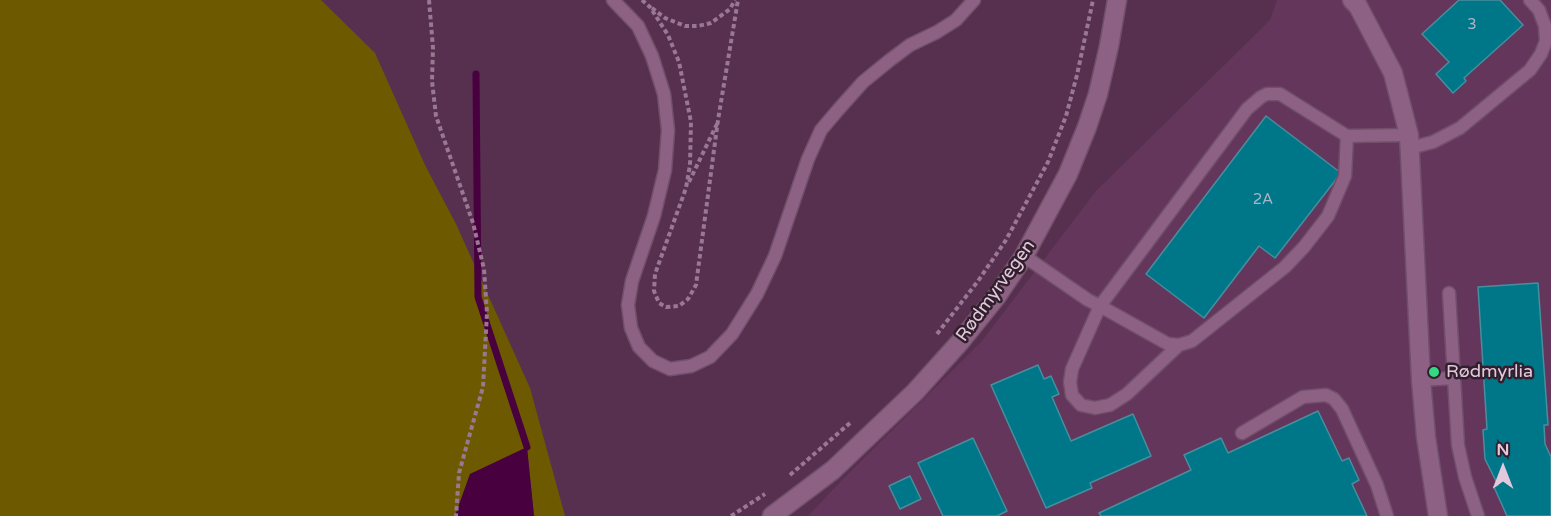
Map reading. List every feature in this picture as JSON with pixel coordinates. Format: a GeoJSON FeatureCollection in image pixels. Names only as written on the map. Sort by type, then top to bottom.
{"type":"FeatureCollection","features":[{"type":"Feature","properties":{"kind":"street","name":"Rødmyrvegen"},"geometry":{"type":"LineString","coordinates":[[772,516],[832,470],[915,393],[997,296],[1024,256],[1068,174],[1087,127],[1098,94],[1118,0]]}},
{"type":"Feature","properties":{"kind":"street"},"geometry":{"type":"LineString","coordinates":[[1352,0],[1358,6],[1393,73],[1409,141],[1421,380],[1426,437],[1438,516]]}},
{"type":"Feature","properties":{"kind":"lane"},"geometry":{"type":"LineString","coordinates":[[614,0],[638,26],[652,56],[664,94],[668,130],[665,170],[654,216],[632,281],[628,305],[631,328],[639,347],[653,361],[670,369],[691,366],[710,357],[732,334],[757,294],[775,256],[808,159],[822,130],[838,110],[863,82],[890,60],[910,45],[956,20],[975,0]]}},
{"type":"Feature","properties":{"kind":"lane"},"geometry":{"type":"LineString","coordinates":[[1179,345],[1127,394],[1110,405],[1095,408],[1081,405],[1072,395],[1070,382],[1072,369],[1100,306],[1247,109],[1261,97],[1268,94],[1280,94],[1347,136],[1433,142],[1460,128],[1530,70],[1541,54],[1546,40],[1545,26],[1539,10],[1530,0]]}},
{"type":"Feature","properties":{"kind":"lane"},"geometry":{"type":"LineString","coordinates":[[1024,256],[1100,306],[1168,344],[1179,345],[1192,341],[1285,267],[1328,216],[1345,176],[1347,136]]}},
{"type":"Feature","properties":{"kind":"lane"},"geometry":{"type":"LineString","coordinates":[[1449,293],[1458,444],[1465,477],[1478,516]]}},
{"type":"Feature","properties":{"kind":"lane"},"geometry":{"type":"LineString","coordinates":[[1421,380],[1454,378]]}},
{"type":"Feature","properties":{"kind":"lane"},"geometry":{"type":"LineString","coordinates":[[1242,433],[1303,397],[1326,395],[1334,399],[1342,409],[1377,485],[1388,516]]}},
{"type":"Feature","properties":{"kind":"path"},"geometry":{"type":"LineString","coordinates":[[429,0],[433,48],[432,81],[436,116],[473,223],[484,269],[487,313],[483,387],[459,474],[456,516]]}},
{"type":"Feature","properties":{"kind":"path"},"geometry":{"type":"LineString","coordinates":[[642,0],[665,18],[684,26],[711,23],[730,9],[736,0]]}},
{"type":"Feature","properties":{"kind":"path"},"geometry":{"type":"LineString","coordinates":[[718,120],[686,188],[655,274],[654,291],[658,303],[666,307],[679,306],[688,299],[696,285],[736,0]]}},
{"type":"Feature","properties":{"kind":"path"},"geometry":{"type":"LineString","coordinates":[[936,335],[1006,240],[1048,162],[1066,116],[1093,0]]}},
{"type":"Feature","properties":{"kind":"path"},"geometry":{"type":"LineString","coordinates":[[650,7],[668,35],[679,62],[686,94],[691,122],[686,188]]}},
{"type":"Feature","properties":{"kind":"path"},"geometry":{"type":"LineString","coordinates":[[788,476],[851,422]]}},
{"type":"Feature","properties":{"kind":"path"},"geometry":{"type":"LineString","coordinates":[[730,516],[772,489]]}},
{"type":"Feature","properties":{"kind":"shaded area"},"geometry":{"type":"Polygon","coordinates":[[[0,0],[321,0],[375,53],[425,165],[456,224],[530,388],[565,516],[534,516],[527,448],[470,474],[455,516],[0,516],[0,0]]]}},
{"type":"Feature","properties":{"kind":"shaded area"},"geometry":{"type":"Polygon","coordinates":[[[1277,0],[1551,0],[1551,516],[808,516],[981,342],[1096,191],[1270,20],[1277,0]]]}},
{"type":"Feature","properties":{"kind":"shaded area"},"geometry":{"type":"Polygon","coordinates":[[[527,447],[534,516],[455,516],[470,474],[527,447]]]}},
{"type":"Feature","properties":{"kind":"building"},"geometry":{"type":"Polygon","coordinates":[[[1459,0],[1500,0],[1523,25],[1464,78],[1466,81],[1453,93],[1436,74],[1449,62],[1422,34],[1459,0]]]}},
{"type":"Feature","properties":{"kind":"building"},"geometry":{"type":"Polygon","coordinates":[[[1266,116],[1341,173],[1275,258],[1259,246],[1204,318],[1146,274],[1266,116]]]}},
{"type":"Feature","properties":{"kind":"building"},"geometry":{"type":"Polygon","coordinates":[[[1538,283],[1548,425],[1544,425],[1545,444],[1551,457],[1551,516],[1507,516],[1494,487],[1498,485],[1485,459],[1483,430],[1487,429],[1478,287],[1538,283]]]}},
{"type":"Feature","properties":{"kind":"building"},"geometry":{"type":"Polygon","coordinates":[[[1038,365],[1044,379],[1051,376],[1059,394],[1052,397],[1071,441],[1133,414],[1151,456],[1090,483],[1092,488],[1046,508],[991,385],[1038,365]]]}},
{"type":"Feature","properties":{"kind":"building"},"geometry":{"type":"Polygon","coordinates":[[[1318,411],[1342,461],[1349,458],[1359,480],[1352,484],[1367,516],[1101,516],[1099,513],[1191,470],[1184,455],[1221,438],[1228,453],[1318,411]]]}},
{"type":"Feature","properties":{"kind":"building"},"geometry":{"type":"Polygon","coordinates":[[[973,438],[1007,511],[997,516],[943,516],[918,463],[973,438]]]}},
{"type":"Feature","properties":{"kind":"building"},"geometry":{"type":"Polygon","coordinates":[[[910,476],[921,499],[900,509],[889,486],[910,476]]]}},
{"type":"Feature","properties":{"kind":"waterway"},"geometry":{"type":"LineString","coordinates":[[476,74],[478,297],[527,447]]}},
{"type":"Feature","properties":{"kind":"place","name":"Rødmyrlia"},"geometry":{"type":"Point","coordinates":[1434,372]}}]}
